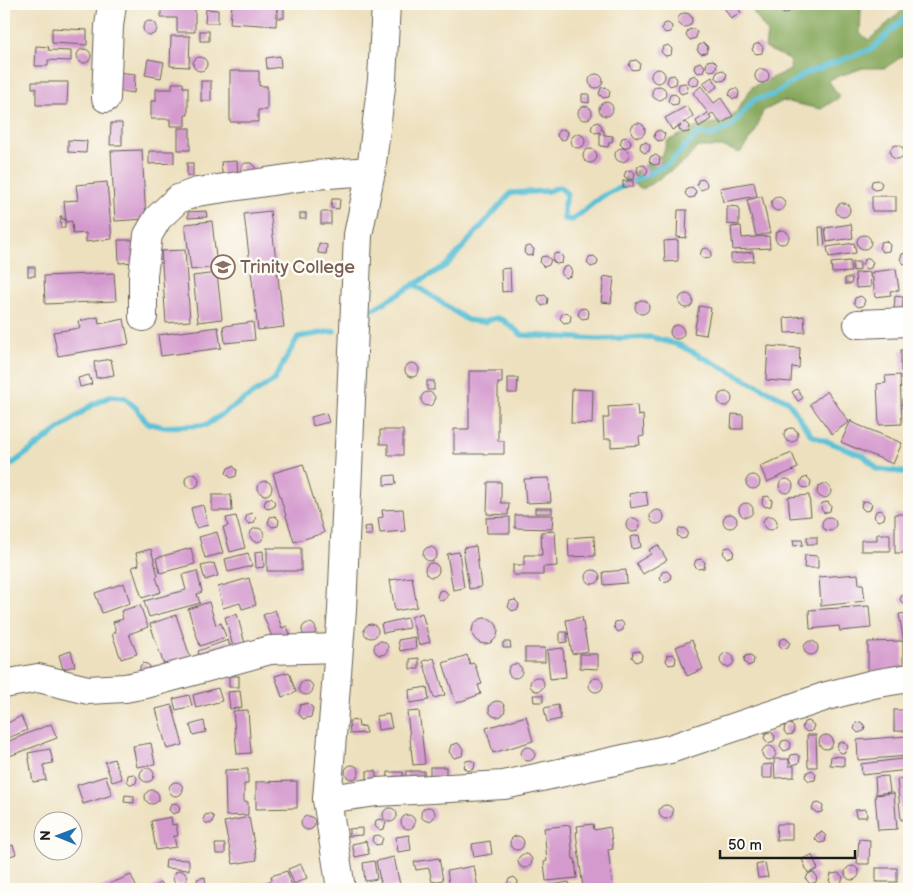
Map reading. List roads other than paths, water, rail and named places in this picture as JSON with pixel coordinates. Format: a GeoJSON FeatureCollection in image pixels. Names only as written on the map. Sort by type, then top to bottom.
{"type":"FeatureCollection","features":[{"type":"Feature","properties":{"kind":"street"},"geometry":{"type":"LineString","coordinates":[[106,98],[109,26],[112,4]]}},
{"type":"Feature","properties":{"kind":"street"},"geometry":{"type":"LineString","coordinates":[[341,889],[326,799],[342,610],[358,235],[371,171],[382,79],[386,4]]}},
{"type":"Feature","properties":{"kind":"street"},"geometry":{"type":"LineString","coordinates":[[143,317],[143,275],[148,235],[158,218],[178,199],[197,192],[284,179],[371,171]]}},
{"type":"Feature","properties":{"kind":"street"},"geometry":{"type":"LineString","coordinates":[[858,324],[909,322]]}},
{"type":"Feature","properties":{"kind":"street"},"geometry":{"type":"LineString","coordinates":[[4,684],[38,678],[88,690],[125,688],[270,650],[338,648]]}},
{"type":"Feature","properties":{"kind":"street"},"geometry":{"type":"LineString","coordinates":[[326,799],[378,792],[504,785],[670,748],[827,696],[872,684],[909,678]]}},
{"type":"Feature","properties":{"kind":"waterway"},"geometry":{"type":"LineString","coordinates":[[363,315],[447,265],[511,193],[548,191],[560,187],[567,194],[564,204],[564,219],[572,220],[601,197],[668,164],[699,133],[711,136],[732,126],[753,100],[773,95],[806,73],[872,49],[909,14]]}},
{"type":"Feature","properties":{"kind":"waterway"},"geometry":{"type":"LineString","coordinates":[[414,284],[467,320],[484,322],[496,318],[503,320],[522,335],[598,339],[651,337],[679,345],[788,401],[811,435],[864,456],[877,469],[909,473]]}},
{"type":"Feature","properties":{"kind":"waterway"},"geometry":{"type":"LineString","coordinates":[[4,470],[89,407],[110,396],[124,397],[136,408],[147,423],[164,427],[206,425],[274,380],[298,337],[334,331]]}},
{"type":"Feature","properties":{"kind":"place","name":"Trinity College"},"geometry":{"type":"Point","coordinates":[223,267]}}]}
